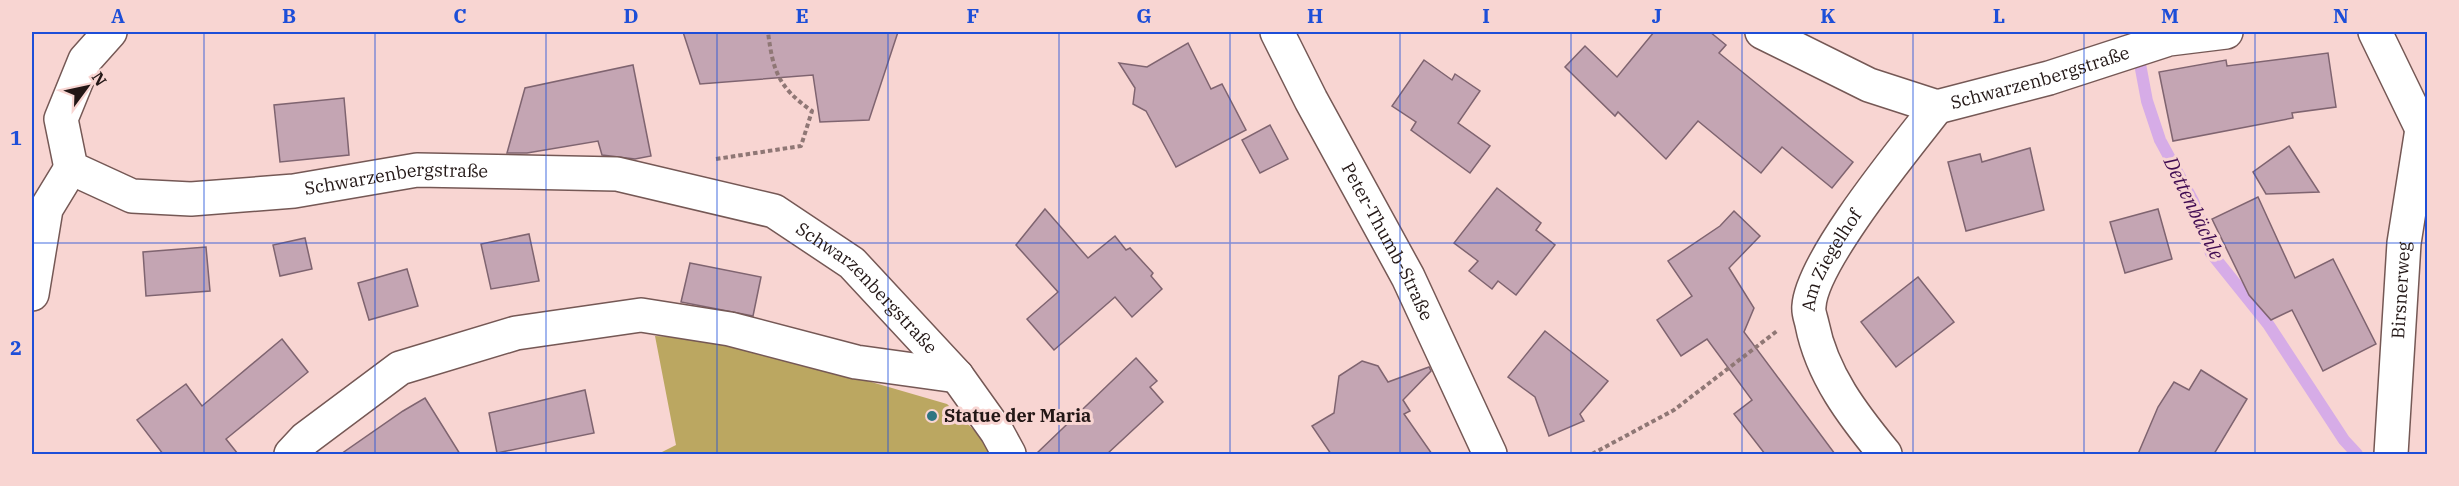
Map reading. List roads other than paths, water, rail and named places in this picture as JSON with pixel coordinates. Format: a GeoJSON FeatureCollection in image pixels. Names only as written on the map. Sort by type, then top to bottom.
{"type":"FeatureCollection","features":[{"type":"Feature","properties":{"kind":"street"},"geometry":{"type":"LineString","coordinates":[[32,294],[46,209],[71,168],[61,119],[85,60],[110,32]]}},
{"type":"Feature","properties":{"kind":"street","name":"Peter-Thumb-Straße"},"geometry":{"type":"LineString","coordinates":[[1277,32],[1311,100],[1408,278],[1490,454]]}},
{"type":"Feature","properties":{"kind":"street","name":"Schwarzenbergstraße"},"geometry":{"type":"LineString","coordinates":[[1762,32],[1869,84],[1937,107],[2049,78],[2153,42],[2226,32]]}},
{"type":"Feature","properties":{"kind":"street"},"geometry":{"type":"LineString","coordinates":[[2375,32],[2425,130]]}},
{"type":"Feature","properties":{"kind":"street","name":"Am Ziegelhof"},"geometry":{"type":"LineString","coordinates":[[1885,454],[1836,390],[1816,344],[1809,307],[1820,269],[1857,214],[1937,107]]}},
{"type":"Feature","properties":{"kind":"street","name":"Birsnerweg"},"geometry":{"type":"LineString","coordinates":[[2391,454],[2404,243],[2425,130]]}},
{"type":"Feature","properties":{"kind":"street","name":"Schwarzenbergstraße"},"geometry":{"type":"LineString","coordinates":[[71,168],[132,196],[191,199],[294,191],[417,170],[617,174],[774,211],[852,263],[957,376]]}},
{"type":"Feature","properties":{"kind":"street","name":"Schwarzenbergstraße"},"geometry":{"type":"LineString","coordinates":[[291,454],[305,439],[400,368],[516,333],[641,315],[730,329],[856,362],[957,376]]}},
{"type":"Feature","properties":{"kind":"street"},"geometry":{"type":"LineString","coordinates":[[957,376],[997,432],[1009,454]]}},
{"type":"Feature","properties":{"kind":"waterway","name":"Dettenbächle"},"geometry":{"type":"LineString","coordinates":[[2134,32],[2147,101],[2160,140],[2193,201],[2211,253],[2268,324],[2344,440],[2357,454]]}},
{"type":"Feature","properties":{"kind":"place","name":"Statue der Maria"},"geometry":{"type":"Point","coordinates":[932,416]}}]}
